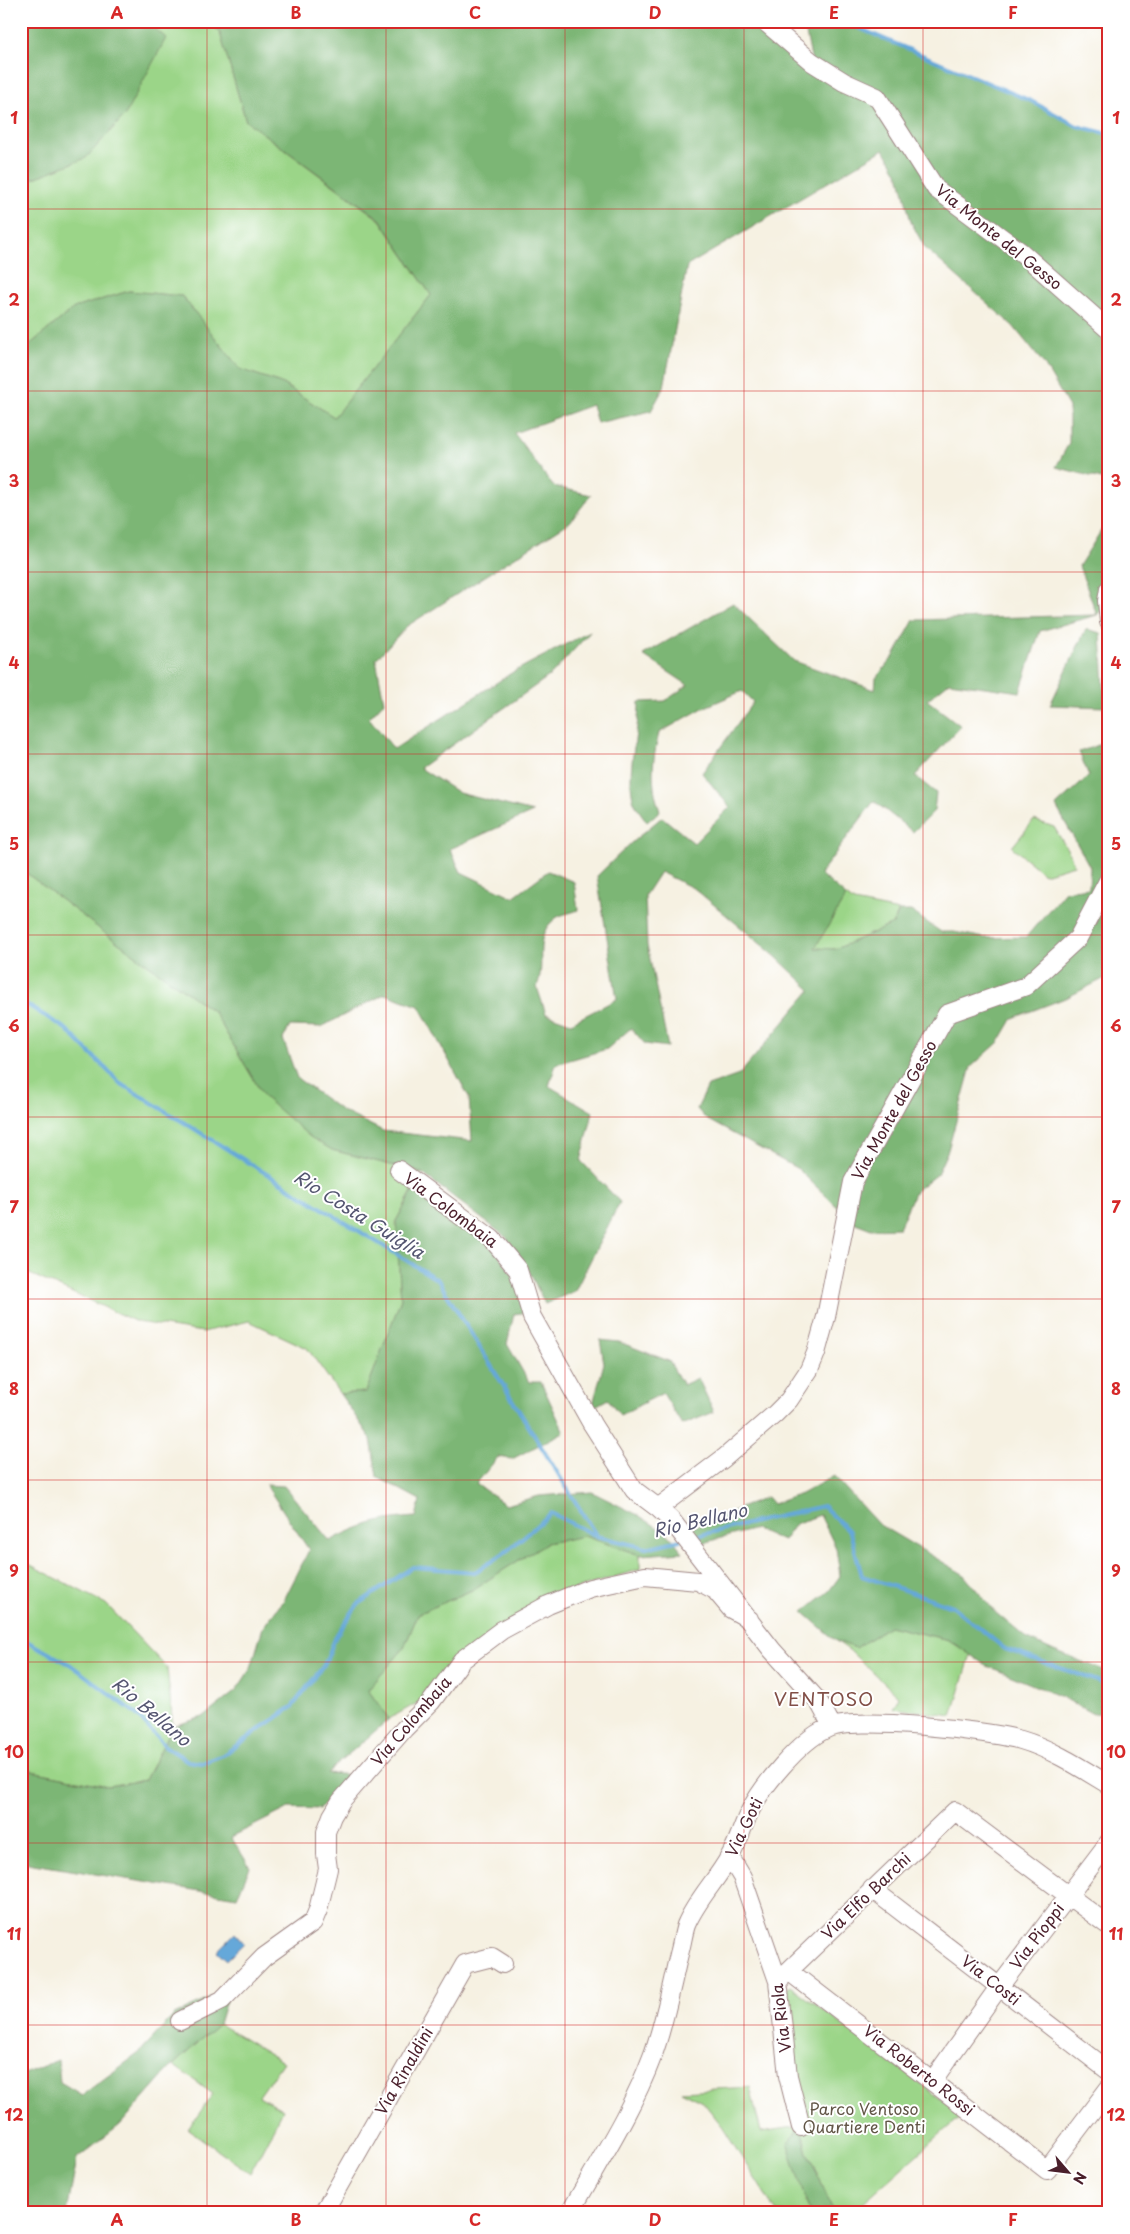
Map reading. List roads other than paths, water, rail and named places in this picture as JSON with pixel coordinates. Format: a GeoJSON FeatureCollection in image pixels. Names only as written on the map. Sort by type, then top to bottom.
{"type":"FeatureCollection","features":[{"type":"Feature","properties":{"kind":"street","name":"Via Monte del Gesso"},"geometry":{"type":"LineString","coordinates":[[764,21],[812,62],[844,82],[877,97],[936,189],[1021,252],[1109,330]]}},
{"type":"Feature","properties":{"kind":"street"},"geometry":{"type":"LineString","coordinates":[[1109,589],[1106,601],[1109,622]]}},
{"type":"Feature","properties":{"kind":"street","name":"Via Monte del Gesso"},"geometry":{"type":"LineString","coordinates":[[658,1508],[724,1458],[775,1414],[794,1393],[809,1370],[826,1317],[852,1182],[947,1014],[1026,986],[1078,938],[1109,879]]}},
{"type":"Feature","properties":{"kind":"street","name":"Via Colombaia"},"geometry":{"type":"LineString","coordinates":[[399,1170],[492,1239],[518,1270],[522,1277],[532,1317],[592,1424],[634,1490],[658,1508],[680,1532],[772,1650],[819,1702],[832,1726]]}},
{"type":"Feature","properties":{"kind":"street","name":"Via Colombaia"},"geometry":{"type":"LineString","coordinates":[[180,2021],[222,2000],[264,1957],[313,1922],[318,1910],[328,1868],[326,1832],[332,1816],[341,1801],[404,1729],[431,1702],[462,1660],[502,1630],[548,1605],[590,1588],[645,1576],[698,1581],[715,1590],[731,1609],[749,1619]]}},
{"type":"Feature","properties":{"kind":"street","name":"Via Goti"},"geometry":{"type":"LineString","coordinates":[[570,2213],[618,2129],[653,2057],[686,1926],[698,1900],[730,1857],[749,1813],[763,1789],[806,1743],[832,1726],[860,1723],[952,1729],[1006,1736],[1035,1745],[1076,1765],[1109,1785]]}},
{"type":"Feature","properties":{"kind":"street","name":"Via Elfo Barchi"},"geometry":{"type":"LineString","coordinates":[[784,1976],[872,1889],[955,1811],[1068,1895]]}},
{"type":"Feature","properties":{"kind":"street","name":"Via Pioppi"},"geometry":{"type":"LineString","coordinates":[[933,2080],[999,1987],[1109,1842]]}},
{"type":"Feature","properties":{"kind":"street","name":"Via Riola"},"geometry":{"type":"LineString","coordinates":[[730,1857],[742,1877],[784,1976],[788,2076],[802,2126]]}},
{"type":"Feature","properties":{"kind":"street","name":"Via Costi"},"geometry":{"type":"LineString","coordinates":[[872,1889],[1109,2071]]}},
{"type":"Feature","properties":{"kind":"street"},"geometry":{"type":"LineString","coordinates":[[1068,1895],[1109,1926]]}},
{"type":"Feature","properties":{"kind":"street","name":"Via Rinaldini"},"geometry":{"type":"LineString","coordinates":[[323,2213],[465,1964],[492,1957],[502,1964]]}},
{"type":"Feature","properties":{"kind":"street","name":"Via Roberto Rossi"},"geometry":{"type":"LineString","coordinates":[[784,1976],[933,2080],[1047,2170],[1109,2088]]}},
{"type":"Feature","properties":{"kind":"water"},"geometry":{"type":"Polygon","coordinates":[[[235,1933],[244,1943],[227,1960],[217,1951],[235,1933]]]}},
{"type":"Feature","properties":{"kind":"waterway"},"geometry":{"type":"LineString","coordinates":[[842,21],[1031,101],[1077,126],[1109,134]]}},
{"type":"Feature","properties":{"kind":"waterway","name":"Rio Costa Guiglia"},"geometry":{"type":"LineString","coordinates":[[21,1001],[66,1029],[120,1083],[438,1280],[596,1535]]}},
{"type":"Feature","properties":{"kind":"waterway","name":"Rio Bellano"},"geometry":{"type":"LineString","coordinates":[[692,1537],[823,1506],[850,1532],[862,1576],[952,1606],[1005,1649],[1109,1685]]}},
{"type":"Feature","properties":{"kind":"waterway","name":"Rio Bellano"},"geometry":{"type":"LineString","coordinates":[[21,1638],[71,1665],[135,1713],[165,1746],[188,1761],[202,1763],[223,1755],[292,1707],[324,1665],[337,1634],[358,1604],[413,1567],[475,1572],[507,1551],[551,1513],[596,1536],[646,1548],[680,1540]]}},
{"type":"Feature","properties":{"kind":"district","name":"VENTOSO"},"geometry":{"type":"Point","coordinates":[824,1699]}},
{"type":"Feature","properties":{"kind":"park label","name":"Parco Ventoso Quartiere Denti"},"geometry":{"type":"Point","coordinates":[864,2118]}}]}
